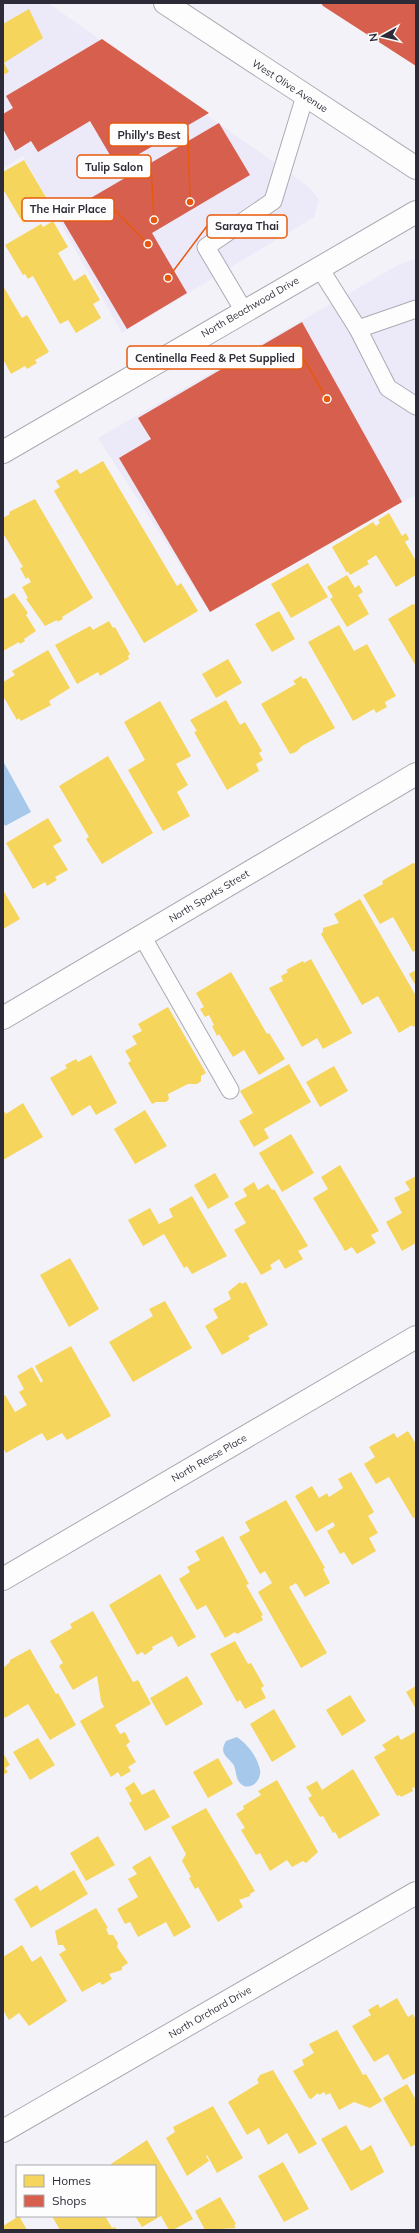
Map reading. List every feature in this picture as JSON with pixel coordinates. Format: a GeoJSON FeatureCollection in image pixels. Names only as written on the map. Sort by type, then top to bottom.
{"type":"FeatureCollection","features":[{"type":"Feature","properties":{"kind":"street","name":"West Olive Avenue"},"geometry":{"type":"LineString","coordinates":[[165,3],[416,168]]}},
{"type":"Feature","properties":{"kind":"street","name":"North Beachwood Drive"},"geometry":{"type":"LineString","coordinates":[[3,452],[416,212]]}},
{"type":"Feature","properties":{"kind":"street","name":"North Sparks Street"},"geometry":{"type":"LineString","coordinates":[[3,1018],[416,774]]}},
{"type":"Feature","properties":{"kind":"street","name":"North Reese Place"},"geometry":{"type":"LineString","coordinates":[[3,1579],[416,1337]]}},
{"type":"Feature","properties":{"kind":"street","name":"North Orchard Drive"},"geometry":{"type":"LineString","coordinates":[[3,2131],[416,1892]]}},
{"type":"Feature","properties":{"kind":"lane"},"geometry":{"type":"LineString","coordinates":[[244,311],[206,247],[273,201],[305,96]]}},
{"type":"Feature","properties":{"kind":"lane"},"geometry":{"type":"LineString","coordinates":[[319,267],[358,329],[388,388],[416,406]]}},
{"type":"Feature","properties":{"kind":"lane"},"geometry":{"type":"LineString","coordinates":[[358,329],[416,309]]}},
{"type":"Feature","properties":{"kind":"lane"},"geometry":{"type":"LineString","coordinates":[[142,936],[230,1090]]}},
{"type":"Feature","properties":{"kind":"shaded area"},"geometry":{"type":"Polygon","coordinates":[[[3,3],[48,3],[309,187],[319,200],[314,217],[122,333],[23,156],[3,168],[3,3]]]}},
{"type":"Feature","properties":{"kind":"shaded area"},"geometry":{"type":"Polygon","coordinates":[[[415,259],[416,495],[206,605],[98,438],[398,265],[415,259]]]}},
{"type":"Feature","properties":{"kind":"water"},"geometry":{"type":"Polygon","coordinates":[[[3,761],[31,812],[5,826],[3,822],[3,761]]]}},
{"type":"Feature","properties":{"kind":"water"},"geometry":{"type":"Polygon","coordinates":[[[237,1737],[252,1751],[259,1765],[259,1778],[255,1784],[248,1787],[239,1782],[233,1764],[223,1751],[226,1741],[237,1737]]]}},
{"type":"Feature","properties":{"kind":"building: Homes"},"geometry":{"type":"Polygon","coordinates":[[[29,9],[43,38],[4,63],[9,72],[3,75],[3,24],[29,9]]]}},
{"type":"Feature","properties":{"kind":"building: Homes"},"geometry":{"type":"Polygon","coordinates":[[[24,160],[51,206],[23,223],[3,189],[3,172],[24,160]]]}},
{"type":"Feature","properties":{"kind":"building: Homes"},"geometry":{"type":"Polygon","coordinates":[[[53,221],[68,247],[58,253],[74,281],[85,274],[100,300],[93,304],[101,318],[76,333],[68,320],[60,324],[33,276],[28,279],[25,274],[23,275],[5,245],[41,224],[43,227],[53,221]]]}},
{"type":"Feature","properties":{"kind":"building: Homes"},"geometry":{"type":"Polygon","coordinates":[[[3,286],[22,318],[27,315],[49,352],[35,360],[37,363],[27,369],[25,366],[11,374],[3,359],[3,286]]]}},
{"type":"Feature","properties":{"kind":"building: Homes"},"geometry":{"type":"Polygon","coordinates":[[[103,461],[177,586],[181,583],[198,611],[144,643],[54,491],[60,487],[56,481],[77,469],[80,474],[103,461]]]}},
{"type":"Feature","properties":{"kind":"building: Homes"},"geometry":{"type":"Polygon","coordinates":[[[35,499],[93,598],[62,617],[63,619],[57,622],[57,620],[45,626],[26,599],[28,598],[22,587],[31,582],[28,577],[26,579],[20,568],[23,567],[3,533],[3,518],[10,514],[9,512],[35,499]]]}},
{"type":"Feature","properties":{"kind":"building: Homes"},"geometry":{"type":"Polygon","coordinates":[[[389,513],[402,536],[406,533],[409,539],[405,542],[416,561],[416,575],[396,587],[376,555],[367,561],[369,564],[350,575],[348,571],[347,573],[332,547],[373,522],[376,526],[380,523],[378,520],[389,513]]]}},
{"type":"Feature","properties":{"kind":"building: Homes"},"geometry":{"type":"Polygon","coordinates":[[[308,563],[328,597],[291,618],[271,584],[308,563]]]}},
{"type":"Feature","properties":{"kind":"building: Homes"},"geometry":{"type":"Polygon","coordinates":[[[347,575],[355,588],[359,585],[363,592],[358,595],[369,614],[347,627],[330,599],[333,597],[327,587],[347,575]]]}},
{"type":"Feature","properties":{"kind":"building: Homes"},"geometry":{"type":"Polygon","coordinates":[[[14,593],[28,613],[26,615],[36,631],[24,639],[25,641],[20,644],[19,642],[3,651],[3,595],[5,599],[14,593]]]}},
{"type":"Feature","properties":{"kind":"building: Homes"},"geometry":{"type":"Polygon","coordinates":[[[413,604],[416,605],[416,666],[388,619],[413,604]]]}},
{"type":"Feature","properties":{"kind":"building: Homes"},"geometry":{"type":"Polygon","coordinates":[[[279,611],[295,639],[272,652],[255,624],[279,611]]]}},
{"type":"Feature","properties":{"kind":"building: Homes"},"geometry":{"type":"Polygon","coordinates":[[[109,621],[113,628],[115,627],[130,654],[128,656],[129,659],[100,676],[98,672],[77,684],[55,645],[90,626],[93,630],[109,621]]]}},
{"type":"Feature","properties":{"kind":"building: Homes"},"geometry":{"type":"Polygon","coordinates":[[[339,625],[354,651],[367,644],[396,696],[385,702],[387,707],[376,713],[374,709],[353,721],[308,642],[339,625]]]}},
{"type":"Feature","properties":{"kind":"building: Homes"},"geometry":{"type":"Polygon","coordinates":[[[48,650],[70,688],[49,701],[51,705],[21,721],[19,718],[17,720],[3,696],[3,682],[15,675],[12,671],[48,650]]]}},
{"type":"Feature","properties":{"kind":"building: Homes"},"geometry":{"type":"Polygon","coordinates":[[[228,659],[242,683],[216,698],[202,674],[228,659]]]}},
{"type":"Feature","properties":{"kind":"building: Homes"},"geometry":{"type":"Polygon","coordinates":[[[301,676],[303,679],[306,678],[335,728],[302,746],[296,752],[290,754],[261,704],[296,684],[293,681],[301,676]]]}},
{"type":"Feature","properties":{"kind":"building: Homes"},"geometry":{"type":"Polygon","coordinates":[[[226,700],[240,725],[245,722],[262,751],[259,753],[263,760],[256,764],[259,771],[227,790],[194,732],[197,731],[190,720],[226,700]]]}},
{"type":"Feature","properties":{"kind":"building: Homes"},"geometry":{"type":"Polygon","coordinates":[[[160,701],[191,756],[176,764],[188,785],[177,792],[190,816],[163,831],[128,770],[145,760],[124,722],[160,701]]]}},
{"type":"Feature","properties":{"kind":"building: Homes"},"geometry":{"type":"Polygon","coordinates":[[[108,756],[153,833],[102,864],[86,839],[89,837],[59,786],[108,756]]]}},
{"type":"Feature","properties":{"kind":"building: Homes"},"geometry":{"type":"Polygon","coordinates":[[[48,818],[62,841],[53,846],[68,870],[55,877],[57,880],[47,886],[45,882],[33,889],[6,843],[48,818]]]}},
{"type":"Feature","properties":{"kind":"building: Homes"},"geometry":{"type":"Polygon","coordinates":[[[413,863],[416,864],[416,950],[413,952],[393,917],[380,924],[363,895],[383,884],[382,881],[413,863]]]}},
{"type":"Feature","properties":{"kind":"building: Homes"},"geometry":{"type":"Polygon","coordinates":[[[3,890],[20,919],[3,929],[3,890]]]}},
{"type":"Feature","properties":{"kind":"building: Homes"},"geometry":{"type":"Polygon","coordinates":[[[360,899],[416,996],[416,1025],[413,1027],[412,1025],[399,1033],[378,996],[362,1005],[321,934],[323,932],[323,928],[339,923],[334,914],[360,899]]]}},
{"type":"Feature","properties":{"kind":"building: Homes"},"geometry":{"type":"Polygon","coordinates":[[[311,959],[352,1033],[323,1049],[317,1038],[302,1047],[269,988],[283,981],[281,976],[288,972],[286,970],[303,961],[304,963],[311,959]]]}},
{"type":"Feature","properties":{"kind":"building: Homes"},"geometry":{"type":"Polygon","coordinates":[[[416,970],[416,986],[409,974],[416,970]]]}},
{"type":"Feature","properties":{"kind":"building: Homes"},"geometry":{"type":"Polygon","coordinates":[[[231,972],[267,1034],[269,1033],[285,1059],[259,1075],[244,1050],[233,1057],[219,1034],[217,1036],[209,1015],[205,1017],[200,1009],[204,1007],[196,993],[231,972]]]}},
{"type":"Feature","properties":{"kind":"building: Homes"},"geometry":{"type":"Polygon","coordinates":[[[168,1007],[206,1073],[201,1076],[201,1081],[197,1084],[188,1084],[168,1094],[169,1099],[166,1102],[156,1102],[152,1104],[128,1063],[131,1061],[125,1051],[137,1044],[132,1036],[142,1031],[138,1024],[168,1007]]]}},
{"type":"Feature","properties":{"kind":"building: Homes"},"geometry":{"type":"Polygon","coordinates":[[[91,1055],[117,1103],[96,1115],[90,1105],[72,1116],[50,1078],[67,1068],[65,1065],[76,1059],[78,1062],[91,1055]]]}},
{"type":"Feature","properties":{"kind":"building: Homes"},"geometry":{"type":"Polygon","coordinates":[[[289,1064],[311,1102],[264,1129],[269,1138],[254,1147],[239,1121],[253,1113],[240,1091],[289,1064]]]}},
{"type":"Feature","properties":{"kind":"building: Homes"},"geometry":{"type":"Polygon","coordinates":[[[334,1066],[348,1091],[320,1107],[306,1082],[334,1066]]]}},
{"type":"Feature","properties":{"kind":"building: Homes"},"geometry":{"type":"Polygon","coordinates":[[[23,1103],[43,1137],[3,1160],[3,1110],[6,1114],[23,1103]]]}},
{"type":"Feature","properties":{"kind":"building: Homes"},"geometry":{"type":"Polygon","coordinates":[[[145,1110],[167,1146],[135,1164],[114,1129],[145,1110]]]}},
{"type":"Feature","properties":{"kind":"building: Homes"},"geometry":{"type":"Polygon","coordinates":[[[291,1134],[314,1173],[282,1192],[259,1153],[291,1134]]]}},
{"type":"Feature","properties":{"kind":"building: Homes"},"geometry":{"type":"Polygon","coordinates":[[[340,1165],[379,1231],[371,1235],[376,1243],[357,1254],[352,1247],[345,1251],[313,1198],[328,1189],[321,1177],[340,1165]]]}},
{"type":"Feature","properties":{"kind":"building: Homes"},"geometry":{"type":"Polygon","coordinates":[[[215,1173],[229,1197],[208,1209],[194,1185],[215,1173]]]}},
{"type":"Feature","properties":{"kind":"building: Homes"},"geometry":{"type":"Polygon","coordinates":[[[416,1176],[416,1243],[402,1251],[386,1222],[402,1213],[394,1198],[410,1190],[405,1182],[416,1176]]]}},
{"type":"Feature","properties":{"kind":"building: Homes"},"geometry":{"type":"Polygon","coordinates":[[[254,1182],[258,1190],[268,1184],[272,1190],[274,1189],[308,1246],[298,1251],[303,1259],[285,1269],[279,1259],[270,1265],[272,1269],[261,1275],[234,1230],[246,1223],[234,1203],[247,1196],[243,1189],[254,1182]]]}},
{"type":"Feature","properties":{"kind":"building: Homes"},"geometry":{"type":"Polygon","coordinates":[[[192,1196],[227,1256],[192,1274],[187,1266],[184,1268],[164,1234],[143,1246],[128,1220],[150,1208],[159,1224],[173,1217],[169,1209],[192,1196]]]}},
{"type":"Feature","properties":{"kind":"building: Homes"},"geometry":{"type":"Polygon","coordinates":[[[70,1258],[99,1309],[69,1327],[40,1275],[70,1258]]]}},
{"type":"Feature","properties":{"kind":"building: Homes"},"geometry":{"type":"Polygon","coordinates":[[[240,1282],[242,1284],[246,1282],[268,1325],[248,1336],[250,1339],[222,1355],[205,1326],[218,1318],[213,1309],[231,1299],[228,1292],[240,1282]]]}},
{"type":"Feature","properties":{"kind":"building: Homes"},"geometry":{"type":"Polygon","coordinates":[[[165,1301],[192,1348],[133,1382],[109,1342],[153,1316],[149,1309],[165,1301]]]}},
{"type":"Feature","properties":{"kind":"building: Homes"},"geometry":{"type":"Polygon","coordinates":[[[71,1346],[111,1416],[67,1440],[62,1433],[47,1441],[42,1433],[6,1453],[3,1448],[3,1396],[5,1395],[15,1412],[27,1405],[19,1392],[24,1389],[17,1376],[32,1367],[41,1383],[43,1381],[35,1366],[71,1346]]]}},
{"type":"Feature","properties":{"kind":"building: Homes"},"geometry":{"type":"Polygon","coordinates":[[[408,1431],[416,1444],[416,1517],[413,1518],[389,1477],[376,1484],[364,1464],[375,1457],[369,1447],[394,1433],[397,1438],[408,1431]]]}},
{"type":"Feature","properties":{"kind":"building: Homes"},"geometry":{"type":"Polygon","coordinates":[[[351,1472],[374,1512],[368,1516],[378,1533],[369,1538],[376,1551],[352,1565],[344,1552],[340,1554],[327,1531],[335,1526],[333,1522],[316,1532],[295,1496],[312,1486],[319,1498],[327,1493],[329,1497],[343,1488],[338,1479],[351,1472]]]}},
{"type":"Feature","properties":{"kind":"building: Homes"},"geometry":{"type":"Polygon","coordinates":[[[286,1500],[325,1568],[323,1569],[330,1583],[305,1597],[296,1583],[289,1587],[327,1653],[301,1668],[258,1592],[272,1583],[265,1571],[260,1574],[239,1537],[250,1531],[245,1522],[286,1500]]]}},
{"type":"Feature","properties":{"kind":"building: Homes"},"geometry":{"type":"Polygon","coordinates":[[[223,1536],[249,1584],[246,1585],[263,1615],[261,1616],[263,1620],[237,1634],[235,1632],[225,1638],[206,1605],[197,1610],[179,1579],[190,1572],[187,1567],[200,1560],[195,1551],[223,1536]]]}},
{"type":"Feature","properties":{"kind":"building: Homes"},"geometry":{"type":"Polygon","coordinates":[[[160,1574],[196,1637],[178,1647],[172,1636],[152,1647],[153,1649],[145,1655],[142,1652],[137,1655],[109,1605],[160,1574]]]}},
{"type":"Feature","properties":{"kind":"building: Homes"},"geometry":{"type":"Polygon","coordinates":[[[93,1611],[133,1682],[138,1680],[151,1704],[115,1725],[120,1734],[125,1732],[130,1742],[126,1745],[136,1762],[128,1767],[131,1771],[121,1777],[118,1772],[111,1777],[80,1721],[104,1707],[101,1701],[97,1676],[73,1690],[59,1666],[63,1663],[50,1641],[72,1628],[70,1624],[93,1611]]]}},
{"type":"Feature","properties":{"kind":"building: Homes"},"geometry":{"type":"Polygon","coordinates":[[[235,1641],[248,1664],[251,1663],[264,1686],[261,1688],[266,1698],[245,1709],[240,1700],[237,1702],[210,1654],[235,1641]]]}},
{"type":"Feature","properties":{"kind":"building: Homes"},"geometry":{"type":"Polygon","coordinates":[[[30,1649],[76,1725],[50,1740],[28,1704],[5,1718],[3,1714],[3,1668],[10,1662],[10,1660],[30,1649]]]}},
{"type":"Feature","properties":{"kind":"building: Homes"},"geometry":{"type":"Polygon","coordinates":[[[187,1676],[203,1704],[166,1726],[150,1698],[187,1676]]]}},
{"type":"Feature","properties":{"kind":"building: Homes"},"geometry":{"type":"Polygon","coordinates":[[[416,1686],[416,1709],[406,1692],[416,1686]]]}},
{"type":"Feature","properties":{"kind":"building: Homes"},"geometry":{"type":"Polygon","coordinates":[[[350,1695],[366,1721],[342,1736],[326,1710],[350,1695]]]}},
{"type":"Feature","properties":{"kind":"building: Homes"},"geometry":{"type":"Polygon","coordinates":[[[274,1709],[296,1747],[272,1762],[250,1724],[274,1709]]]}},
{"type":"Feature","properties":{"kind":"building: Homes"},"geometry":{"type":"Polygon","coordinates":[[[415,1732],[416,1790],[414,1787],[412,1788],[413,1791],[401,1797],[400,1795],[397,1796],[374,1757],[386,1750],[382,1745],[398,1735],[401,1740],[415,1732]]]}},
{"type":"Feature","properties":{"kind":"building: Homes"},"geometry":{"type":"Polygon","coordinates":[[[38,1738],[55,1765],[30,1780],[13,1752],[38,1738]]]}},
{"type":"Feature","properties":{"kind":"building: Homes"},"geometry":{"type":"Polygon","coordinates":[[[3,1753],[10,1765],[5,1768],[8,1772],[3,1775],[3,1753]]]}},
{"type":"Feature","properties":{"kind":"building: Homes"},"geometry":{"type":"Polygon","coordinates":[[[218,1758],[233,1784],[208,1798],[193,1772],[218,1758]]]}},
{"type":"Feature","properties":{"kind":"building: Homes"},"geometry":{"type":"Polygon","coordinates":[[[353,1769],[380,1815],[339,1839],[335,1832],[333,1833],[323,1816],[320,1817],[308,1798],[312,1796],[306,1787],[317,1781],[322,1790],[353,1769]]]}},
{"type":"Feature","properties":{"kind":"building: Homes"},"geometry":{"type":"Polygon","coordinates":[[[277,1780],[318,1852],[306,1863],[303,1861],[292,1867],[287,1860],[270,1871],[260,1853],[256,1855],[241,1830],[245,1828],[236,1814],[244,1809],[243,1806],[261,1795],[258,1791],[277,1780]]]}},
{"type":"Feature","properties":{"kind":"building: Homes"},"geometry":{"type":"Polygon","coordinates":[[[134,1782],[142,1795],[154,1789],[170,1817],[145,1831],[129,1803],[132,1801],[125,1788],[134,1782]]]}},
{"type":"Feature","properties":{"kind":"building: Homes"},"geometry":{"type":"Polygon","coordinates":[[[206,1808],[255,1891],[250,1894],[250,1896],[239,1900],[243,1907],[218,1922],[198,1887],[195,1889],[189,1878],[191,1877],[182,1861],[186,1854],[171,1827],[206,1808]]]}},
{"type":"Feature","properties":{"kind":"building: Homes"},"geometry":{"type":"Polygon","coordinates":[[[98,1836],[115,1865],[86,1881],[70,1853],[98,1836]]]}},
{"type":"Feature","properties":{"kind":"building: Homes"},"geometry":{"type":"Polygon","coordinates":[[[150,1856],[191,1927],[174,1937],[166,1922],[138,1937],[130,1922],[125,1924],[117,1909],[138,1897],[128,1879],[137,1874],[132,1867],[150,1856]]]}},
{"type":"Feature","properties":{"kind":"building: Homes"},"geometry":{"type":"Polygon","coordinates":[[[74,1870],[88,1894],[31,1928],[14,1899],[37,1885],[40,1891],[74,1870]]]}},
{"type":"Feature","properties":{"kind":"building: Homes"},"geometry":{"type":"Polygon","coordinates":[[[96,1908],[108,1928],[106,1929],[109,1935],[113,1935],[118,1943],[117,1947],[128,1963],[122,1967],[122,1970],[109,1974],[112,1979],[102,1985],[100,1982],[82,1992],[59,1954],[66,1950],[63,1945],[58,1945],[55,1931],[96,1908]]]}},
{"type":"Feature","properties":{"kind":"building: Homes"},"geometry":{"type":"Polygon","coordinates":[[[22,1945],[32,1962],[41,1956],[67,2001],[29,2026],[19,2013],[9,2020],[3,2010],[3,1957],[22,1945]]]}},
{"type":"Feature","properties":{"kind":"building: Homes"},"geometry":{"type":"Polygon","coordinates":[[[397,1998],[408,2017],[413,2014],[416,2020],[416,2073],[403,2080],[388,2054],[374,2062],[352,2026],[371,2015],[368,2010],[378,2004],[380,2008],[397,1998]]]}},
{"type":"Feature","properties":{"kind":"building: Homes"},"geometry":{"type":"Polygon","coordinates":[[[337,2030],[363,2075],[366,2074],[382,2101],[370,2108],[354,2102],[339,2110],[330,2093],[326,2095],[324,2092],[319,2095],[318,2093],[311,2099],[293,2071],[304,2065],[302,2060],[314,2053],[309,2044],[337,2030]]]}},
{"type":"Feature","properties":{"kind":"building: Homes"},"geometry":{"type":"Polygon","coordinates":[[[273,2070],[317,2144],[299,2154],[287,2133],[268,2145],[259,2128],[247,2135],[228,2102],[259,2083],[257,2080],[260,2075],[273,2070]]]}},
{"type":"Feature","properties":{"kind":"building: Homes"},"geometry":{"type":"Polygon","coordinates":[[[407,2084],[416,2100],[416,2144],[411,2147],[383,2098],[407,2084]]]}},
{"type":"Feature","properties":{"kind":"building: Homes"},"geometry":{"type":"Polygon","coordinates":[[[213,2106],[243,2158],[217,2173],[207,2155],[206,2156],[209,2161],[187,2176],[166,2138],[175,2132],[173,2127],[213,2106]]]}},
{"type":"Feature","properties":{"kind":"building: Homes"},"geometry":{"type":"Polygon","coordinates":[[[346,2125],[361,2151],[371,2145],[384,2172],[351,2191],[321,2139],[346,2125]]]}},
{"type":"Feature","properties":{"kind":"building: Homes"},"geometry":{"type":"Polygon","coordinates":[[[147,2140],[193,2219],[173,2230],[169,2230],[161,2216],[142,2227],[136,2217],[156,2217],[156,2165],[111,2164],[147,2140]]]}},
{"type":"Feature","properties":{"kind":"building: Homes"},"geometry":{"type":"Polygon","coordinates":[[[283,2162],[309,2209],[284,2222],[258,2176],[283,2162]]]}},
{"type":"Feature","properties":{"kind":"building: Homes"},"geometry":{"type":"Polygon","coordinates":[[[220,2197],[236,2224],[234,2225],[236,2228],[205,2230],[195,2211],[220,2197]]]}},
{"type":"Feature","properties":{"kind":"building: Homes"},"geometry":{"type":"Polygon","coordinates":[[[20,2217],[27,2230],[3,2230],[3,2226],[20,2217]]]}},
{"type":"Feature","properties":{"kind":"building: Homes"},"geometry":{"type":"Polygon","coordinates":[[[53,2217],[106,2217],[112,2228],[115,2227],[117,2230],[60,2230],[53,2217]]]}},
{"type":"Feature","properties":{"kind":"building: Shops"},"geometry":{"type":"Polygon","coordinates":[[[321,3],[416,3],[416,66],[323,6],[321,3]]]}},
{"type":"Feature","properties":{"kind":"building: Shops"},"geometry":{"type":"Polygon","coordinates":[[[102,39],[209,113],[117,167],[90,121],[38,152],[31,141],[15,151],[3,129],[3,114],[13,108],[6,96],[102,39]]]}},
{"type":"Feature","properties":{"kind":"building: Shops"},"geometry":{"type":"Polygon","coordinates":[[[219,123],[250,175],[152,233],[187,293],[127,329],[60,216],[219,123]]]}},
{"type":"Feature","properties":{"kind":"building: Shops"},"geometry":{"type":"Polygon","coordinates":[[[302,322],[402,502],[210,612],[119,458],[151,439],[138,418],[302,322]]]}},
{"type":"Feature","properties":{"kind":"place","name":"Philly's Best"},"geometry":{"type":"Point","coordinates":[190,202]}},
{"type":"Feature","properties":{"kind":"place","name":"Tulip Salon"},"geometry":{"type":"Point","coordinates":[154,220]}},
{"type":"Feature","properties":{"kind":"place","name":"The Hair Place"},"geometry":{"type":"Point","coordinates":[148,244]}},
{"type":"Feature","properties":{"kind":"place","name":"Saraya Thai"},"geometry":{"type":"Point","coordinates":[168,278]}},
{"type":"Feature","properties":{"kind":"place","name":"Centinella Feed & Pet Supplied"},"geometry":{"type":"Point","coordinates":[327,399]}}]}
